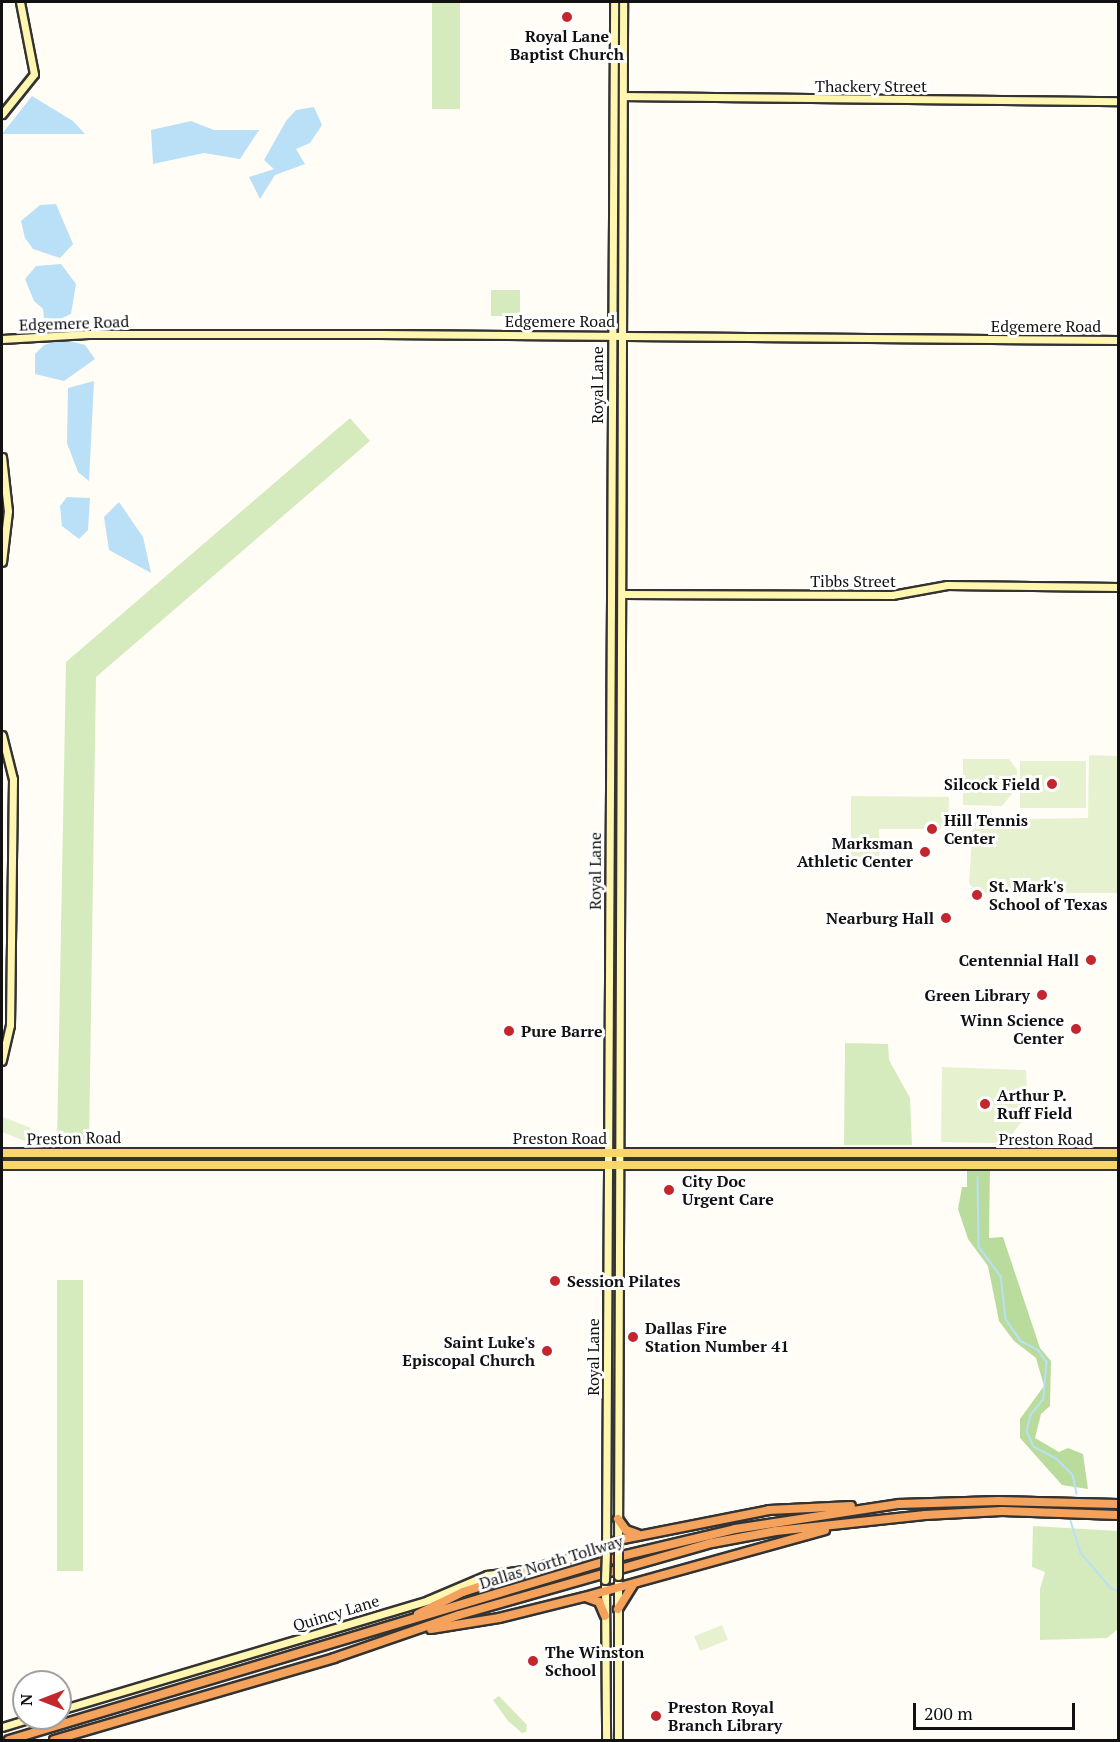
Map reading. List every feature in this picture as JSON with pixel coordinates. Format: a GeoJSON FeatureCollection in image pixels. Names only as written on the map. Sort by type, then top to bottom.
{"type":"FeatureCollection","features":[{"type":"Feature","properties":{"kind":"highway","name":"Dallas North Tollway"},"geometry":{"type":"LineString","coordinates":[[9,1740],[687,1539],[771,1522],[888,1505],[998,1501],[1119,1504]]}},
{"type":"Feature","properties":{"kind":"highway"},"geometry":{"type":"LineString","coordinates":[[618,1540],[637,1534],[770,1510],[888,1505]]}},
{"type":"Feature","properties":{"kind":"highway","name":"Dallas North Tollway"},"geometry":{"type":"LineString","coordinates":[[54,1740],[671,1553],[767,1533],[848,1522],[983,1512],[1119,1515]]}},
{"type":"Feature","properties":{"kind":"highway"},"geometry":{"type":"LineString","coordinates":[[618,1519],[626,1530],[637,1534]]}},
{"type":"Feature","properties":{"kind":"highway"},"geometry":{"type":"LineString","coordinates":[[407,1633],[499,1618],[605,1592],[848,1522]]}},
{"type":"Feature","properties":{"kind":"highway"},"geometry":{"type":"LineString","coordinates":[[404,1622],[463,1592],[550,1564]]}},
{"type":"Feature","properties":{"kind":"highway"},"geometry":{"type":"LineString","coordinates":[[618,1609],[623,1594],[635,1583]]}},
{"type":"Feature","properties":{"kind":"highway"},"geometry":{"type":"LineString","coordinates":[[584,1597],[599,1602],[605,1616]]}},
{"type":"Feature","properties":{"kind":"main road"},"geometry":{"type":"LineString","coordinates":[[2,114],[34,74],[20,2]]}},
{"type":"Feature","properties":{"kind":"main road","name":"Royal Lane"},"geometry":{"type":"LineString","coordinates":[[606,1740],[606,1152],[614,2]]}},
{"type":"Feature","properties":{"kind":"main road","name":"Royal Lane"},"geometry":{"type":"LineString","coordinates":[[618,1740],[623,2]]}},
{"type":"Feature","properties":{"kind":"main road","name":"Thackery Street"},"geometry":{"type":"LineString","coordinates":[[623,96],[1119,101]]}},
{"type":"Feature","properties":{"kind":"main road"},"geometry":{"type":"LineString","coordinates":[[612,210],[622,210]]}},
{"type":"Feature","properties":{"kind":"main road","name":"Edgemere Road"},"geometry":{"type":"LineString","coordinates":[[2,339],[88,334],[621,335],[1119,340]]}},
{"type":"Feature","properties":{"kind":"main road"},"geometry":{"type":"LineString","coordinates":[[2,457],[8,511],[2,562]]}},
{"type":"Feature","properties":{"kind":"main road"},"geometry":{"type":"LineString","coordinates":[[610,465],[622,464]]}},
{"type":"Feature","properties":{"kind":"main road","name":"Tibbs Street"},"geometry":{"type":"LineString","coordinates":[[622,594],[892,595],[947,585],[1119,587]]}},
{"type":"Feature","properties":{"kind":"main road"},"geometry":{"type":"LineString","coordinates":[[2,735],[14,779],[10,1025],[2,1061]]}},
{"type":"Feature","properties":{"kind":"main road"},"geometry":{"type":"LineString","coordinates":[[609,776],[620,776]]}},
{"type":"Feature","properties":{"kind":"main road"},"geometry":{"type":"LineString","coordinates":[[62,1163],[63,1151]]}},
{"type":"Feature","properties":{"kind":"main road","name":"Preston Road"},"geometry":{"type":"LineString","coordinates":[[2,1152],[1119,1153]]}},
{"type":"Feature","properties":{"kind":"main road"},"geometry":{"type":"LineString","coordinates":[[454,1152],[454,1163]]}},
{"type":"Feature","properties":{"kind":"main road"},"geometry":{"type":"LineString","coordinates":[[500,1152],[501,1163]]}},
{"type":"Feature","properties":{"kind":"main road"},"geometry":{"type":"LineString","coordinates":[[715,1162],[716,1152]]}},
{"type":"Feature","properties":{"kind":"main road"},"geometry":{"type":"LineString","coordinates":[[725,1163],[726,1152]]}},
{"type":"Feature","properties":{"kind":"main road","name":"Preston Road"},"geometry":{"type":"LineString","coordinates":[[2,1165],[606,1162],[1119,1165]]}},
{"type":"Feature","properties":{"kind":"main road"},"geometry":{"type":"LineString","coordinates":[[607,1244],[619,1244]]}},
{"type":"Feature","properties":{"kind":"main road"},"geometry":{"type":"LineString","coordinates":[[607,1272],[619,1272]]}},
{"type":"Feature","properties":{"kind":"main road"},"geometry":{"type":"LineString","coordinates":[[607,1347],[618,1346]]}},
{"type":"Feature","properties":{"kind":"main road"},"geometry":{"type":"LineString","coordinates":[[607,1402],[618,1397]]}},
{"type":"Feature","properties":{"kind":"main road"},"geometry":{"type":"LineString","coordinates":[[607,1402],[618,1407]]}},
{"type":"Feature","properties":{"kind":"main road","name":"Quincy Lane"},"geometry":{"type":"LineString","coordinates":[[72,1706],[416,1604],[487,1575],[550,1564],[606,1550],[618,1540]]}},
{"type":"Feature","properties":{"kind":"main road"},"geometry":{"type":"LineString","coordinates":[[606,1677],[619,1678]]}},
{"type":"Feature","properties":{"kind":"green space"},"geometry":{"type":"Polygon","coordinates":[[[432,2],[460,2],[460,109],[432,109],[432,2]]]}},
{"type":"Feature","properties":{"kind":"green space"},"geometry":{"type":"Polygon","coordinates":[[[491,290],[520,290],[520,316],[491,316],[491,290]]]}},
{"type":"Feature","properties":{"kind":"green space"},"geometry":{"type":"Polygon","coordinates":[[[350,418],[370,441],[96,677],[89,1144],[57,1144],[66,662],[350,418]]]}},
{"type":"Feature","properties":{"kind":"green space"},"geometry":{"type":"Polygon","coordinates":[[[1089,755],[1118,756],[1118,893],[977,893],[969,883],[973,824],[979,820],[1088,818],[1089,755]]]}},
{"type":"Feature","properties":{"kind":"green space"},"geometry":{"type":"Polygon","coordinates":[[[963,759],[1009,759],[1017,770],[1016,789],[1002,806],[963,805],[963,759]]]}},
{"type":"Feature","properties":{"kind":"green space","name":"Silcock Field"},"geometry":{"type":"Polygon","coordinates":[[[1020,761],[1086,761],[1086,808],[1020,808],[1020,761]]]}},
{"type":"Feature","properties":{"kind":"green space","name":"Hill Tennis Center"},"geometry":{"type":"Polygon","coordinates":[[[851,796],[949,797],[948,829],[879,829],[879,861],[851,861],[851,796]]]}},
{"type":"Feature","properties":{"kind":"green space"},"geometry":{"type":"Polygon","coordinates":[[[845,1043],[888,1044],[889,1060],[910,1098],[912,1145],[844,1145],[845,1043]]]}},
{"type":"Feature","properties":{"kind":"green space","name":"Arthur P. Ruff Field"},"geometry":{"type":"Polygon","coordinates":[[[942,1067],[1026,1070],[1028,1114],[1012,1134],[997,1143],[941,1142],[942,1067]]]}},
{"type":"Feature","properties":{"kind":"green space"},"geometry":{"type":"Polygon","coordinates":[[[3,1117],[31,1128],[25,1141],[2,1132],[3,1117]]]}},
{"type":"Feature","properties":{"kind":"green space"},"geometry":{"type":"Polygon","coordinates":[[[990,1167],[989,1238],[1003,1237],[1040,1348],[1051,1361],[1050,1406],[1041,1414],[1035,1438],[1059,1452],[1068,1448],[1083,1454],[1088,1489],[1062,1485],[1020,1438],[1020,1419],[1044,1386],[1036,1358],[1014,1341],[999,1321],[988,1266],[968,1239],[958,1209],[962,1187],[967,1187],[967,1168],[990,1167]]]}},
{"type":"Feature","properties":{"kind":"green space"},"geometry":{"type":"Polygon","coordinates":[[[57,1280],[83,1280],[83,1571],[57,1571],[57,1280]]]}},
{"type":"Feature","properties":{"kind":"green space"},"geometry":{"type":"Polygon","coordinates":[[[1033,1526],[1118,1531],[1118,1629],[1107,1638],[1040,1640],[1040,1589],[1045,1572],[1032,1567],[1033,1526]]]}},
{"type":"Feature","properties":{"kind":"green space"},"geometry":{"type":"Polygon","coordinates":[[[722,1625],[728,1640],[700,1651],[694,1636],[722,1625]]]}},
{"type":"Feature","properties":{"kind":"green space"},"geometry":{"type":"Polygon","coordinates":[[[499,1696],[527,1725],[526,1732],[522,1733],[508,1721],[493,1700],[499,1696]]]}},
{"type":"Feature","properties":{"kind":"water"},"geometry":{"type":"Polygon","coordinates":[[[32,96],[73,121],[85,134],[2,134],[32,96]]]}},
{"type":"Feature","properties":{"kind":"water"},"geometry":{"type":"Polygon","coordinates":[[[314,107],[322,125],[310,143],[296,149],[305,164],[275,175],[260,199],[249,177],[274,169],[264,160],[286,121],[296,110],[314,107]]]}},
{"type":"Feature","properties":{"kind":"water"},"geometry":{"type":"Polygon","coordinates":[[[191,121],[214,130],[259,130],[240,159],[204,153],[153,164],[151,130],[191,121]]]}},
{"type":"Feature","properties":{"kind":"water"},"geometry":{"type":"Polygon","coordinates":[[[56,204],[73,244],[60,258],[33,249],[25,238],[21,221],[40,205],[56,204]]]}},
{"type":"Feature","properties":{"kind":"water"},"geometry":{"type":"Polygon","coordinates":[[[61,264],[76,284],[71,314],[60,319],[44,318],[43,309],[34,301],[25,279],[36,266],[61,264]]]}},
{"type":"Feature","properties":{"kind":"water"},"geometry":{"type":"Polygon","coordinates":[[[63,339],[85,345],[95,359],[64,381],[35,374],[35,354],[44,345],[63,339]]]}},
{"type":"Feature","properties":{"kind":"water"},"geometry":{"type":"Polygon","coordinates":[[[94,381],[89,481],[78,472],[67,443],[68,388],[94,381]]]}},
{"type":"Feature","properties":{"kind":"water"},"geometry":{"type":"Polygon","coordinates":[[[67,497],[90,498],[88,530],[79,539],[62,526],[60,506],[67,497]]]}},
{"type":"Feature","properties":{"kind":"water"},"geometry":{"type":"Polygon","coordinates":[[[119,502],[143,537],[151,573],[109,550],[104,517],[119,502]]]}},
{"type":"Feature","properties":{"kind":"waterway"},"geometry":{"type":"LineString","coordinates":[[978,1177],[979,1247],[1001,1276],[1006,1319],[1021,1341],[1038,1350],[1047,1362],[1044,1399],[1031,1415],[1027,1431],[1034,1447],[1056,1458],[1073,1475],[1077,1494]]}},
{"type":"Feature","properties":{"kind":"waterway"},"geometry":{"type":"LineString","coordinates":[[1071,1521],[1081,1553],[1111,1588],[1118,1591]]}},
{"type":"Feature","properties":{"kind":"place","name":"Royal Lane Baptist Church"},"geometry":{"type":"Point","coordinates":[567,17]}},
{"type":"Feature","properties":{"kind":"place","name":"Silcock Field"},"geometry":{"type":"Point","coordinates":[1052,784]}},
{"type":"Feature","properties":{"kind":"place","name":"Hill Tennis Center"},"geometry":{"type":"Point","coordinates":[932,829]}},
{"type":"Feature","properties":{"kind":"place","name":"Marksman Athletic Center"},"geometry":{"type":"Point","coordinates":[925,852]}},
{"type":"Feature","properties":{"kind":"place","name":"St. Mark's School of Texas"},"geometry":{"type":"Point","coordinates":[977,895]}},
{"type":"Feature","properties":{"kind":"place","name":"Nearburg Hall"},"geometry":{"type":"Point","coordinates":[946,918]}},
{"type":"Feature","properties":{"kind":"place","name":"Centennial Hall"},"geometry":{"type":"Point","coordinates":[1091,960]}},
{"type":"Feature","properties":{"kind":"place","name":"Green Library"},"geometry":{"type":"Point","coordinates":[1042,995]}},
{"type":"Feature","properties":{"kind":"place","name":"Winn Science Center"},"geometry":{"type":"Point","coordinates":[1076,1029]}},
{"type":"Feature","properties":{"kind":"place","name":"Pure Barre"},"geometry":{"type":"Point","coordinates":[509,1031]}},
{"type":"Feature","properties":{"kind":"place","name":"Arthur P. Ruff Field"},"geometry":{"type":"Point","coordinates":[985,1104]}},
{"type":"Feature","properties":{"kind":"place","name":"City Doc Urgent Care"},"geometry":{"type":"Point","coordinates":[669,1190]}},
{"type":"Feature","properties":{"kind":"place","name":"Session Pilates"},"geometry":{"type":"Point","coordinates":[555,1281]}},
{"type":"Feature","properties":{"kind":"place","name":"Dallas Fire Station Number 41"},"geometry":{"type":"Point","coordinates":[633,1337]}},
{"type":"Feature","properties":{"kind":"place","name":"Saint Luke's Episcopal Church"},"geometry":{"type":"Point","coordinates":[547,1351]}},
{"type":"Feature","properties":{"kind":"place","name":"The Winston School"},"geometry":{"type":"Point","coordinates":[533,1661]}},
{"type":"Feature","properties":{"kind":"place","name":"Preston Royal Branch Library"},"geometry":{"type":"Point","coordinates":[656,1716]}}]}
